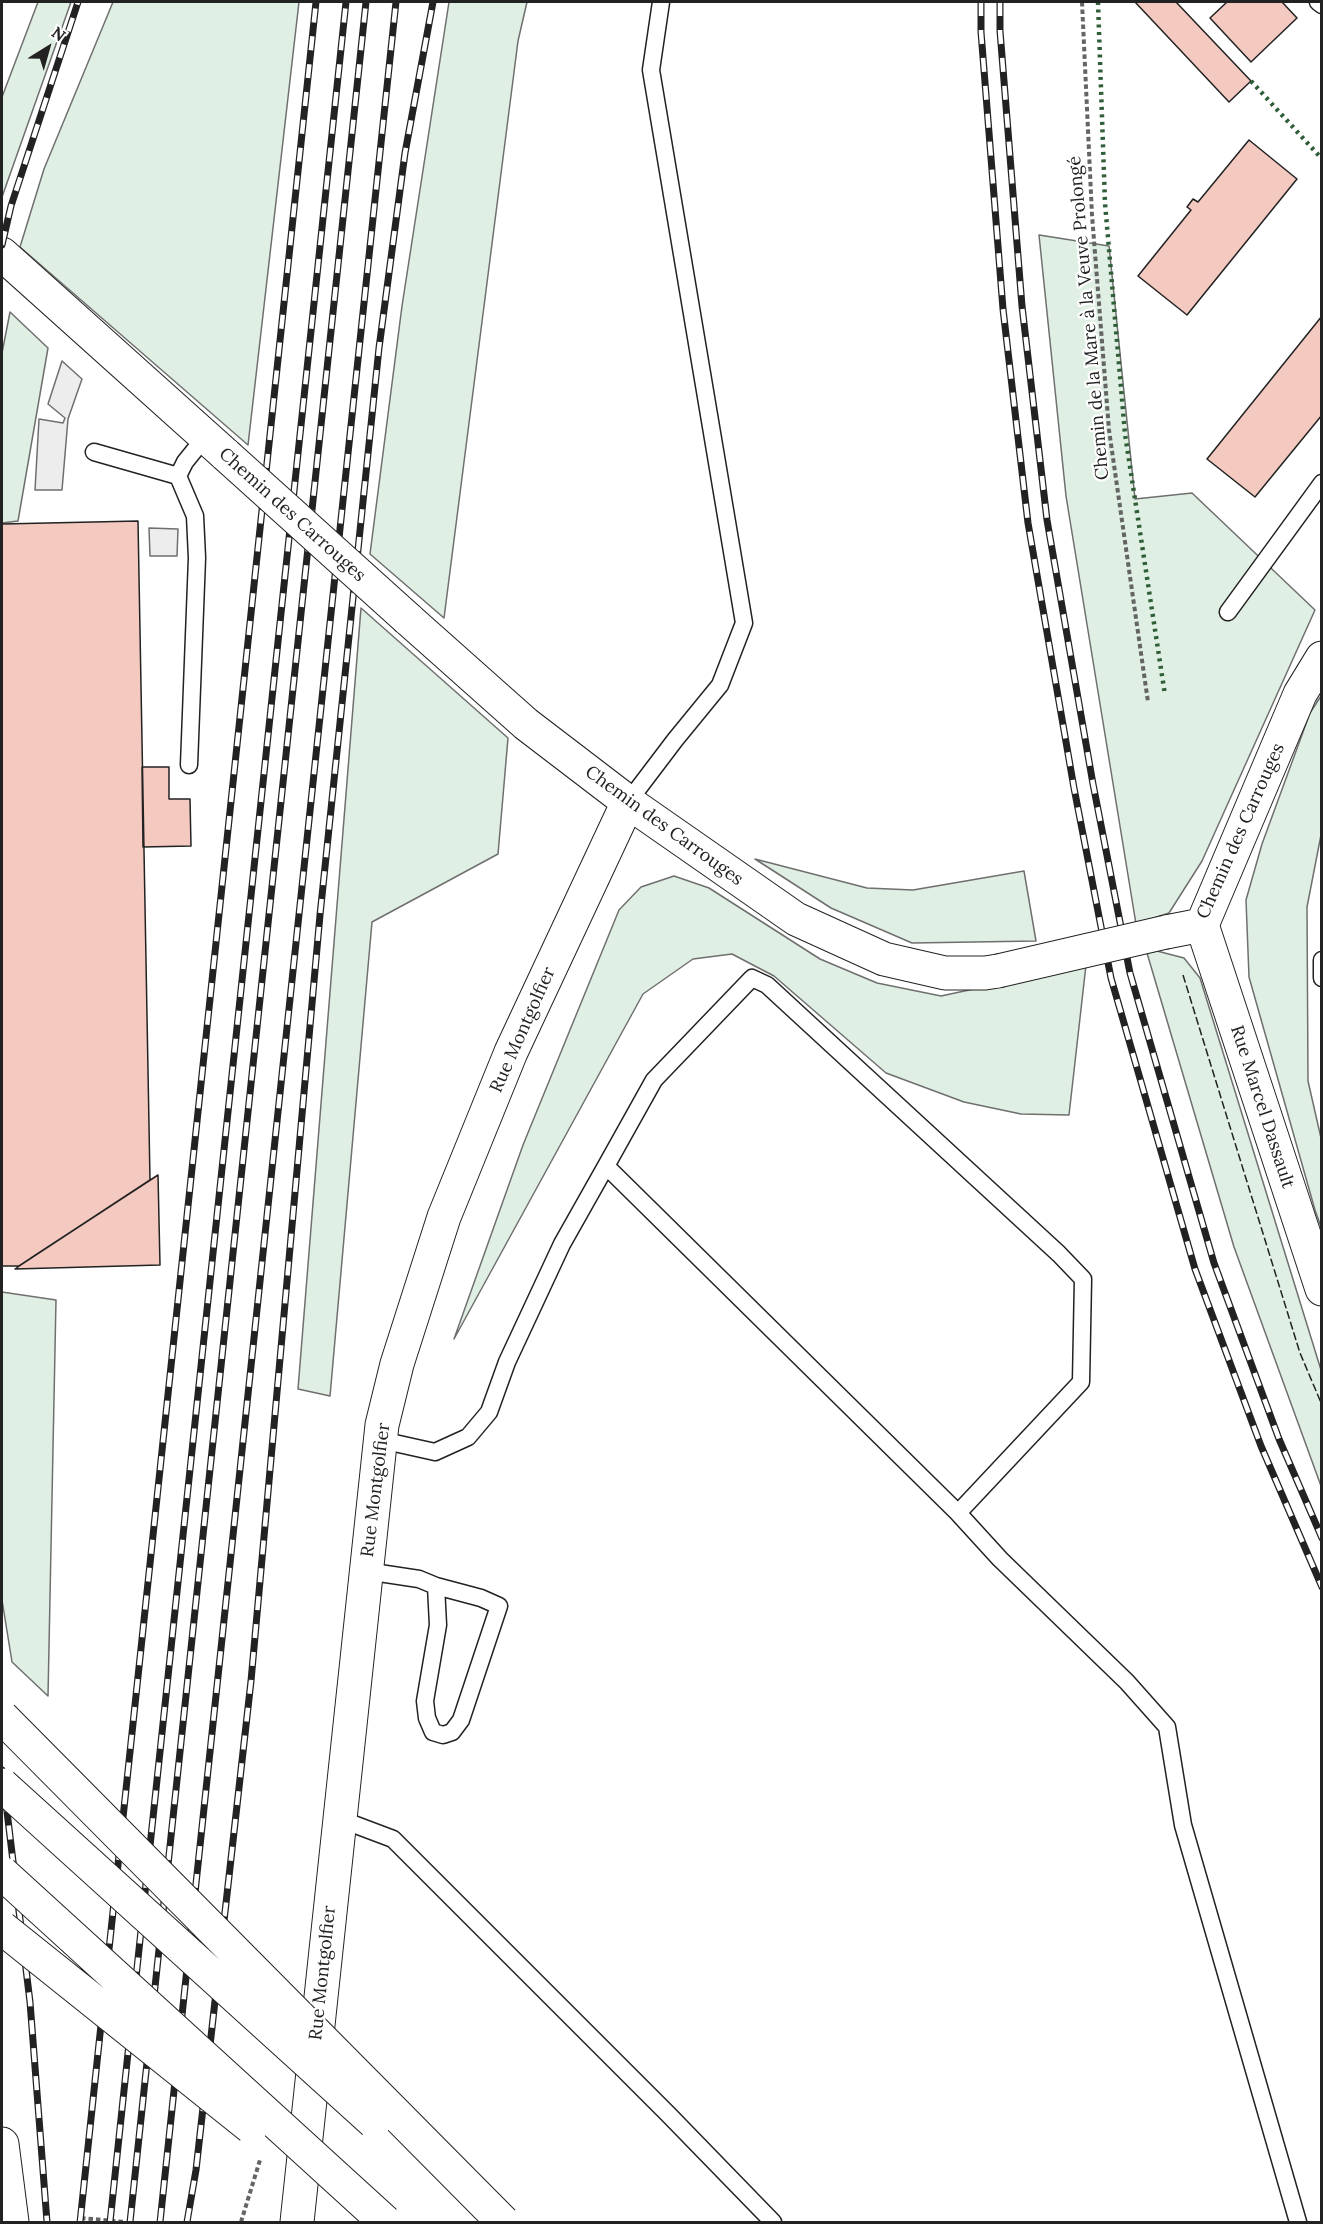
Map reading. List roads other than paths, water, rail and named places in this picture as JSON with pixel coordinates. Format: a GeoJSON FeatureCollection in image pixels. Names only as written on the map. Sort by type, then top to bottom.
{"type":"FeatureCollection","features":[{"type":"Feature","properties":{"kind":"main road","name":"Chemin des Carrouges"},"geometry":{"type":"LineString","coordinates":[[2,254],[526,724],[627,802],[796,919],[884,959],[945,973],[985,973],[1202,926],[1300,694],[1322,658]]}},
{"type":"Feature","properties":{"kind":"main road","name":"Rue Montgolfier"},"geometry":{"type":"LineString","coordinates":[[297,2223],[381,1440],[397,1364],[444,1216],[511,1052],[627,802]]}},
{"type":"Feature","properties":{"kind":"main road","name":"Rue Marcel Dassault"},"geometry":{"type":"LineString","coordinates":[[1202,926],[1322,1289]]}},
{"type":"Feature","properties":{"kind":"main road"},"geometry":{"type":"LineString","coordinates":[[2,1717],[501,2223]]}},
{"type":"Feature","properties":{"kind":"main road"},"geometry":{"type":"LineString","coordinates":[[2,1785],[388,2134],[501,2223]]}},
{"type":"Feature","properties":{"kind":"main road"},"geometry":{"type":"LineString","coordinates":[[2,1873],[385,2223]]}},
{"type":"Feature","properties":{"kind":"main road"},"geometry":{"type":"LineString","coordinates":[[2,1928],[370,2223]]}},
{"type":"Feature","properties":{"kind":"main road"},"geometry":{"type":"LineString","coordinates":[[2,2144],[12,2223]]}},
{"type":"Feature","properties":{"kind":"lane"},"geometry":{"type":"LineString","coordinates":[[627,802],[720,685],[744,623],[651,70],[660,2]]}},
{"type":"Feature","properties":{"kind":"lane"},"geometry":{"type":"LineString","coordinates":[[1318,2],[1322,5]]}},
{"type":"Feature","properties":{"kind":"lane"},"geometry":{"type":"LineString","coordinates":[[189,765],[197,558],[195,516],[178,476],[185,462],[216,446]]}},
{"type":"Feature","properties":{"kind":"lane"},"geometry":{"type":"LineString","coordinates":[[94,452],[178,476]]}},
{"type":"Feature","properties":{"kind":"lane"},"geometry":{"type":"LineString","coordinates":[[1228,612],[1322,483]]}},
{"type":"Feature","properties":{"kind":"lane"},"geometry":{"type":"LineString","coordinates":[[1322,960],[1322,978]]}},
{"type":"Feature","properties":{"kind":"lane"},"geometry":{"type":"LineString","coordinates":[[381,1440],[435,1452],[468,1437],[489,1412],[507,1362],[547,1276],[654,1080],[752,978],[767,985],[1059,1254],[1083,1279],[1081,1382],[958,1513]]}},
{"type":"Feature","properties":{"kind":"lane"},"geometry":{"type":"LineString","coordinates":[[606,1166],[958,1513],[1000,1559],[1127,1682],[1167,1727],[1183,1824],[1298,2223]]}},
{"type":"Feature","properties":{"kind":"lane"},"geometry":{"type":"LineString","coordinates":[[366,1571],[419,1579],[481,1598],[499,1606],[461,1720],[452,1732],[443,1735],[433,1732],[427,1718],[425,1701],[438,1624],[436,1586]]}},
{"type":"Feature","properties":{"kind":"lane"},"geometry":{"type":"LineString","coordinates":[[340,1819],[393,1839],[668,2114],[773,2223]]}},
{"type":"Feature","properties":{"kind":"railway"},"geometry":{"type":"LineString","coordinates":[[2,245],[11,206],[78,2]]}},
{"type":"Feature","properties":{"kind":"railway"},"geometry":{"type":"LineString","coordinates":[[80,2222],[316,2]]}},
{"type":"Feature","properties":{"kind":"railway"},"geometry":{"type":"LineString","coordinates":[[110,2222],[346,2]]}},
{"type":"Feature","properties":{"kind":"railway"},"geometry":{"type":"LineString","coordinates":[[130,2222],[366,2]]}},
{"type":"Feature","properties":{"kind":"railway"},"geometry":{"type":"LineString","coordinates":[[160,2222],[396,2]]}},
{"type":"Feature","properties":{"kind":"railway"},"geometry":{"type":"LineString","coordinates":[[187,2222],[196,2170],[251,1681],[320,915],[379,348],[405,153],[433,2]]}},
{"type":"Feature","properties":{"kind":"railway"},"geometry":{"type":"LineString","coordinates":[[981,2],[981,32],[1003,309],[1028,523],[1074,788],[1111,978],[1195,1269],[1261,1446],[1322,1587]]}},
{"type":"Feature","properties":{"kind":"railway"},"geometry":{"type":"LineString","coordinates":[[1000,2],[1000,31],[1022,306],[1047,520],[1093,784],[1130,973],[1214,1263],[1279,1439],[1322,1538]]}},
{"type":"Feature","properties":{"kind":"railway"},"geometry":{"type":"LineString","coordinates":[[2,1770],[30,2002],[47,2222]]}}]}
